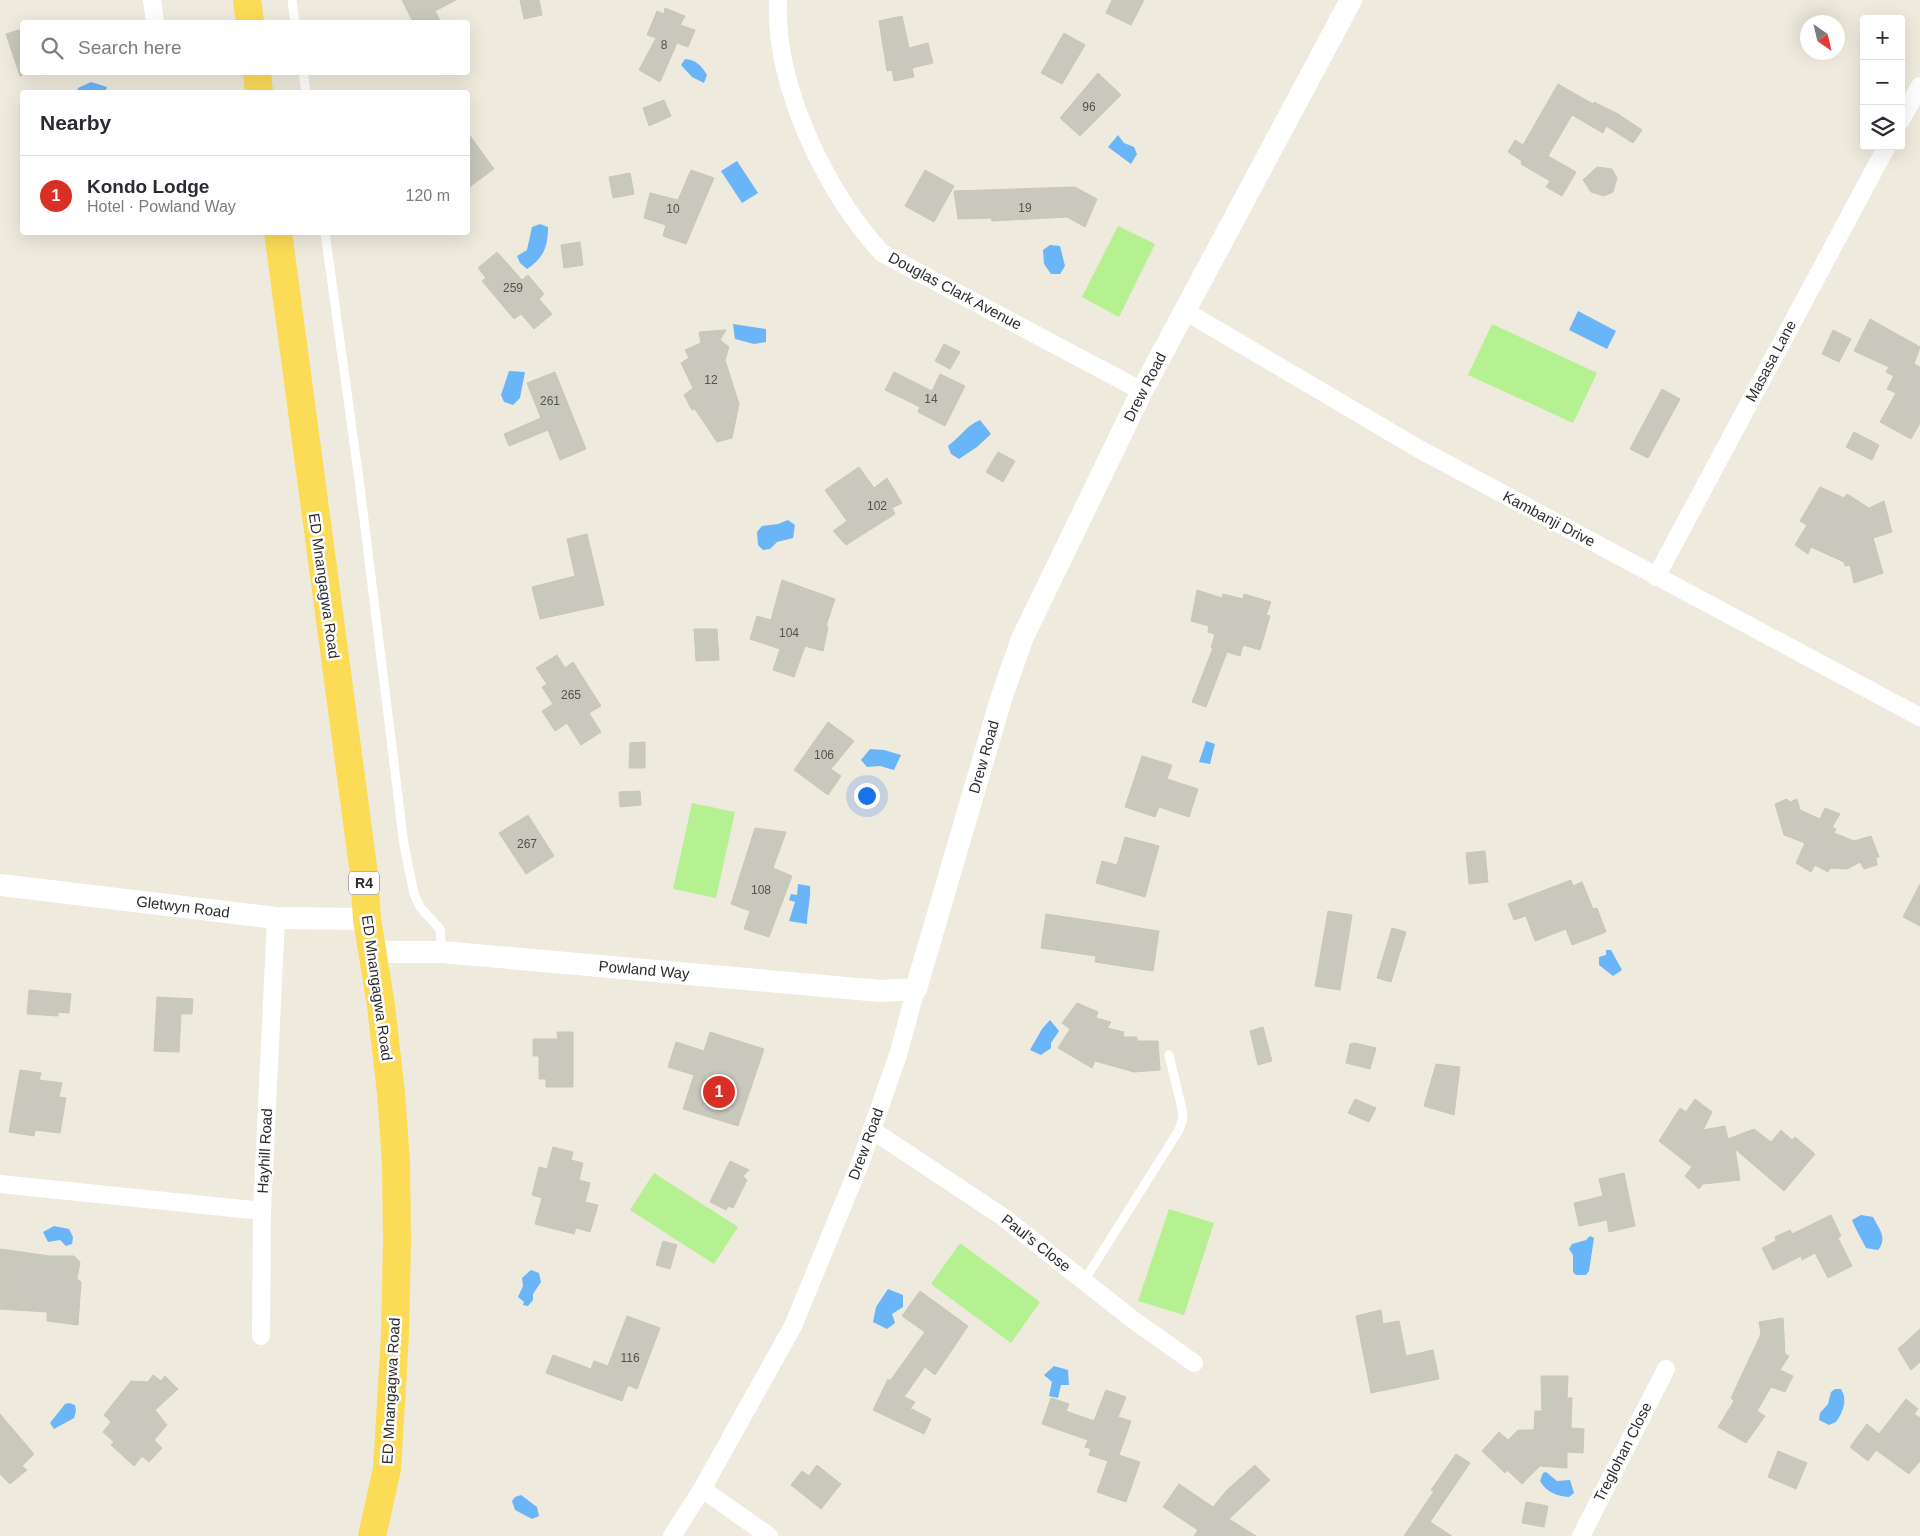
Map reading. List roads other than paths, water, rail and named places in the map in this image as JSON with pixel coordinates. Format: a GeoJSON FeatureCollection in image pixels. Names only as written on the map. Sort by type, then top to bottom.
{"type":"FeatureCollection","features":[{"type":"Feature","properties":{"kind":"highway"},"geometry":{"type":"LineString","coordinates":[[247,0],[250,20]]}},
{"type":"Feature","properties":{"kind":"highway"},"geometry":{"type":"LineString","coordinates":[[257,75],[259,90]]}},
{"type":"Feature","properties":{"kind":"highway","name":"ED Mnangagwa Road"},"geometry":{"type":"LineString","coordinates":[[278,235],[364,874],[367,919],[391,1093],[396,1162],[395,1335],[387,1469],[372,1536]]}},
{"type":"Feature","properties":{"kind":"street"},"geometry":{"type":"LineString","coordinates":[[152,0],[155,20]]}},
{"type":"Feature","properties":{"kind":"street","name":"Douglas Clark Avenue"},"geometry":{"type":"LineString","coordinates":[[778,0],[777,25],[786,78],[807,134],[846,207],[861,230],[882,253],[1142,391]]}},
{"type":"Feature","properties":{"kind":"street","name":"Drew Road"},"geometry":{"type":"LineString","coordinates":[[672,1536],[702,1489],[793,1326],[859,1166],[898,1055],[1002,699],[1022,639],[1142,391],[1351,0]]}},
{"type":"Feature","properties":{"kind":"street"},"geometry":{"type":"LineString","coordinates":[[1905,113],[1920,86]]}},
{"type":"Feature","properties":{"kind":"street","name":"Masasa Lane"},"geometry":{"type":"LineString","coordinates":[[1656,576],[1885,150]]}},
{"type":"Feature","properties":{"kind":"street","name":"Kambanji Drive"},"geometry":{"type":"LineString","coordinates":[[1185,311],[1420,449],[1920,717]]}},
{"type":"Feature","properties":{"kind":"street","name":"Gletwyn Road"},"geometry":{"type":"LineString","coordinates":[[0,886],[276,918],[367,919]]}},
{"type":"Feature","properties":{"kind":"street","name":"Hayhill Road"},"geometry":{"type":"LineString","coordinates":[[0,1184],[262,1211],[276,918]]}},
{"type":"Feature","properties":{"kind":"street","name":"Powland Way"},"geometry":{"type":"LineString","coordinates":[[372,952],[442,952],[881,991],[916,989]]}},
{"type":"Feature","properties":{"kind":"street","name":"Paul's Close"},"geometry":{"type":"LineString","coordinates":[[872,1130],[1003,1216],[1132,1319],[1194,1363]]}},
{"type":"Feature","properties":{"kind":"street"},"geometry":{"type":"LineString","coordinates":[[261,1336],[262,1211]]}},
{"type":"Feature","properties":{"kind":"street","name":"Treglohan Close"},"geometry":{"type":"LineString","coordinates":[[1581,1536],[1666,1369]]}},
{"type":"Feature","properties":{"kind":"street"},"geometry":{"type":"LineString","coordinates":[[702,1489],[769,1536]]}},
{"type":"Feature","properties":{"kind":"lane"},"geometry":{"type":"LineString","coordinates":[[292,0],[295,20]]}},
{"type":"Feature","properties":{"kind":"lane"},"geometry":{"type":"LineString","coordinates":[[303,75],[306,90]]}},
{"type":"Feature","properties":{"kind":"lane"},"geometry":{"type":"LineString","coordinates":[[325,235],[362,506],[404,845],[414,894],[420,907],[440,929],[442,952]]}},
{"type":"Feature","properties":{"kind":"lane"},"geometry":{"type":"LineString","coordinates":[[1084,1281],[1179,1130],[1183,1118],[1182,1109],[1169,1056]]}},
{"type":"Feature","properties":{"kind":"water"},"geometry":{"type":"Polygon","coordinates":[[[685,59],[695,62],[703,68],[707,75],[704,83],[692,77],[681,65],[685,59]]]}},
{"type":"Feature","properties":{"kind":"water"},"geometry":{"type":"Polygon","coordinates":[[[91,82],[107,87],[106,90],[78,90],[91,82]]]}},
{"type":"Feature","properties":{"kind":"water"},"geometry":{"type":"Polygon","coordinates":[[[1118,135],[1124,143],[1134,147],[1137,154],[1131,164],[1108,147],[1118,135]]]}},
{"type":"Feature","properties":{"kind":"water"},"geometry":{"type":"Polygon","coordinates":[[[737,161],[758,193],[742,203],[721,171],[737,161]]]}},
{"type":"Feature","properties":{"kind":"water"},"geometry":{"type":"Polygon","coordinates":[[[540,224],[548,227],[546,246],[541,256],[527,269],[520,263],[517,256],[527,250],[532,227],[540,224]]]}},
{"type":"Feature","properties":{"kind":"water"},"geometry":{"type":"Polygon","coordinates":[[[1050,245],[1060,246],[1065,266],[1060,274],[1051,274],[1044,264],[1043,250],[1050,245]]]}},
{"type":"Feature","properties":{"kind":"water"},"geometry":{"type":"Polygon","coordinates":[[[1578,311],[1616,331],[1607,349],[1569,330],[1578,311]]]}},
{"type":"Feature","properties":{"kind":"water"},"geometry":{"type":"Polygon","coordinates":[[[733,324],[766,329],[766,342],[754,344],[735,339],[733,324]]]}},
{"type":"Feature","properties":{"kind":"water"},"geometry":{"type":"Polygon","coordinates":[[[509,371],[525,372],[520,398],[513,405],[504,402],[501,395],[509,371]]]}},
{"type":"Feature","properties":{"kind":"water"},"geometry":{"type":"Polygon","coordinates":[[[980,420],[991,434],[977,447],[959,459],[951,454],[948,446],[967,428],[980,420]]]}},
{"type":"Feature","properties":{"kind":"water"},"geometry":{"type":"Polygon","coordinates":[[[788,520],[795,525],[793,538],[777,542],[770,549],[763,550],[758,545],[757,532],[762,526],[778,524],[788,520]]]}},
{"type":"Feature","properties":{"kind":"water"},"geometry":{"type":"Polygon","coordinates":[[[1206,741],[1215,744],[1210,764],[1199,762],[1206,741]]]}},
{"type":"Feature","properties":{"kind":"water"},"geometry":{"type":"Polygon","coordinates":[[[870,749],[884,750],[901,755],[894,770],[880,766],[867,767],[861,760],[870,749]]]}},
{"type":"Feature","properties":{"kind":"water"},"geometry":{"type":"Polygon","coordinates":[[[798,884],[810,886],[807,924],[789,921],[795,902],[789,900],[791,894],[797,895],[798,884]]]}},
{"type":"Feature","properties":{"kind":"water"},"geometry":{"type":"Polygon","coordinates":[[[1606,950],[1611,950],[1622,970],[1613,976],[1599,965],[1599,957],[1606,955],[1606,950]]]}},
{"type":"Feature","properties":{"kind":"water"},"geometry":{"type":"Polygon","coordinates":[[[1050,1020],[1059,1031],[1051,1043],[1051,1048],[1041,1055],[1030,1050],[1042,1029],[1050,1020]]]}},
{"type":"Feature","properties":{"kind":"water"},"geometry":{"type":"Polygon","coordinates":[[[1861,1215],[1873,1217],[1880,1230],[1882,1241],[1878,1250],[1866,1248],[1854,1226],[1852,1220],[1861,1215]]]}},
{"type":"Feature","properties":{"kind":"water"},"geometry":{"type":"Polygon","coordinates":[[[54,1226],[69,1229],[73,1237],[72,1244],[66,1246],[60,1240],[48,1242],[43,1232],[54,1226]]]}},
{"type":"Feature","properties":{"kind":"water"},"geometry":{"type":"Polygon","coordinates":[[[1590,1236],[1594,1238],[1589,1271],[1586,1275],[1576,1275],[1573,1272],[1573,1255],[1569,1249],[1572,1244],[1586,1240],[1590,1236]]]}},
{"type":"Feature","properties":{"kind":"water"},"geometry":{"type":"Polygon","coordinates":[[[531,1270],[539,1273],[541,1282],[533,1294],[533,1300],[528,1306],[523,1305],[524,1302],[518,1297],[523,1286],[522,1278],[531,1270]]]}},
{"type":"Feature","properties":{"kind":"water"},"geometry":{"type":"Polygon","coordinates":[[[888,1289],[903,1295],[903,1307],[892,1314],[895,1323],[887,1329],[873,1322],[876,1307],[888,1289]]]}},
{"type":"Feature","properties":{"kind":"water"},"geometry":{"type":"Polygon","coordinates":[[[1054,1366],[1068,1370],[1069,1385],[1061,1385],[1058,1398],[1049,1396],[1052,1382],[1044,1375],[1054,1366]]]}},
{"type":"Feature","properties":{"kind":"water"},"geometry":{"type":"Polygon","coordinates":[[[1835,1389],[1841,1389],[1844,1397],[1844,1406],[1836,1422],[1829,1425],[1819,1420],[1820,1413],[1828,1404],[1831,1392],[1835,1389]]]}},
{"type":"Feature","properties":{"kind":"water"},"geometry":{"type":"Polygon","coordinates":[[[65,1404],[75,1405],[74,1418],[54,1429],[50,1423],[65,1404]]]}},
{"type":"Feature","properties":{"kind":"water"},"geometry":{"type":"Polygon","coordinates":[[[1546,1472],[1557,1481],[1570,1480],[1574,1493],[1569,1497],[1560,1496],[1549,1491],[1540,1481],[1543,1473],[1546,1472]]]}},
{"type":"Feature","properties":{"kind":"water"},"geometry":{"type":"Polygon","coordinates":[[[521,1495],[537,1507],[539,1516],[532,1519],[515,1510],[512,1501],[515,1497],[521,1495]]]}},
{"type":"Feature","properties":{"kind":"place","name":"Kondo Lodge"},"geometry":{"type":"Point","coordinates":[719,1092]}}]}
